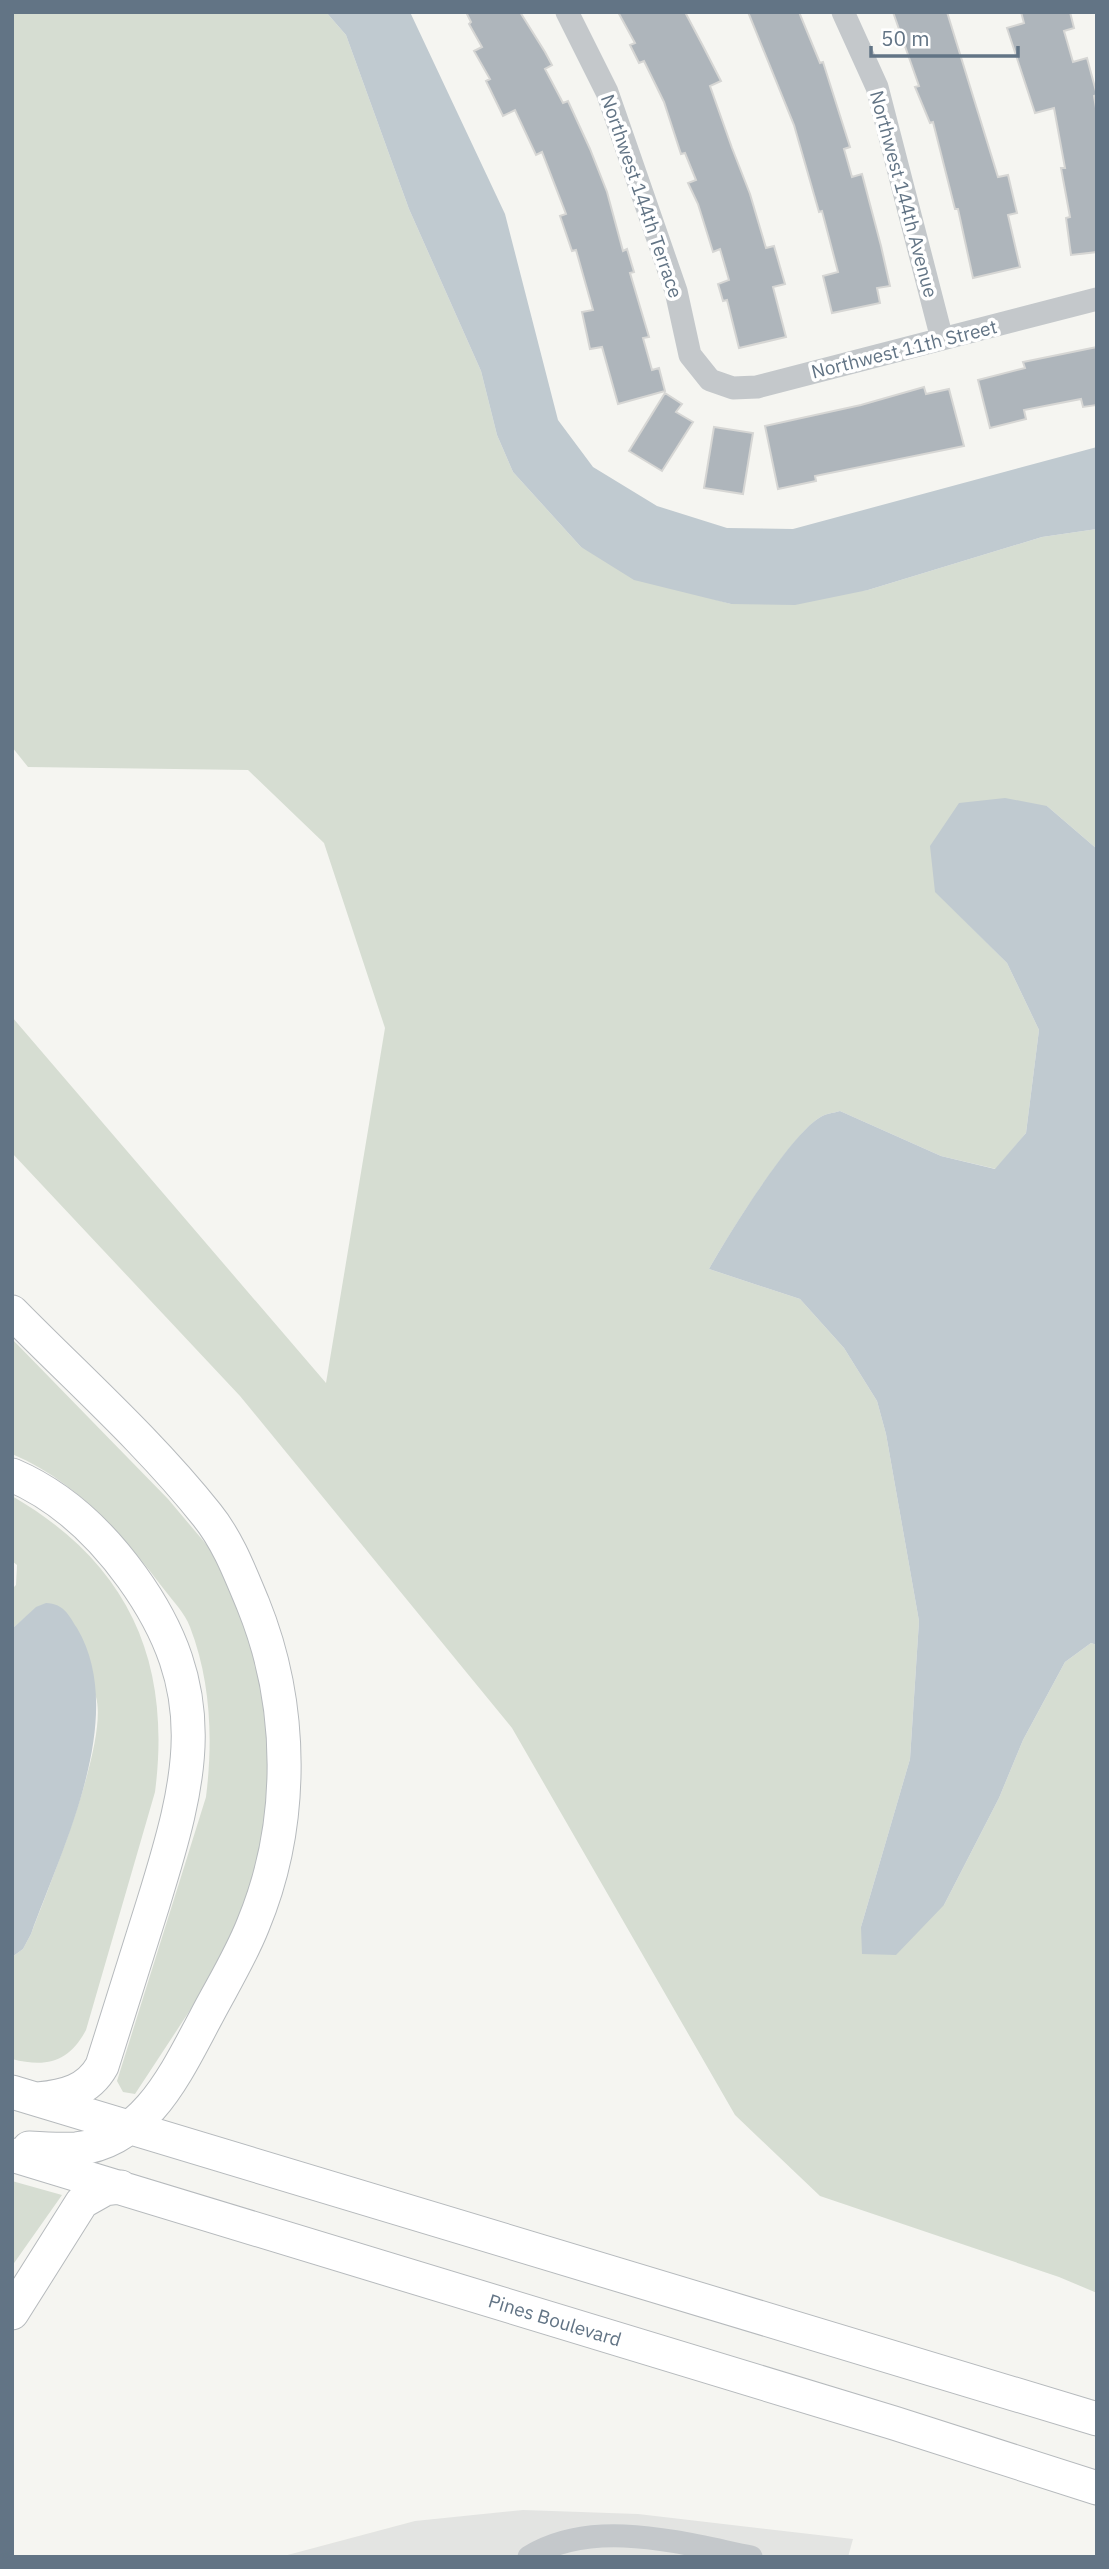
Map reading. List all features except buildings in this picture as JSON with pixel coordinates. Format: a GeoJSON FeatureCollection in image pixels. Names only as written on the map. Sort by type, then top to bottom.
{"type":"FeatureCollection","features":[{"type":"Feature","properties":{"kind":"highway"},"geometry":{"type":"LineString","coordinates":[[12,1312],[208,1516],[226,1543],[256,1612],[271,1657],[282,1717],[284,1763],[281,1820],[265,1893],[254,1924],[167,2090],[128,2129],[105,2142],[77,2149],[12,2148]]}},
{"type":"Feature","properties":{"kind":"highway"},"geometry":{"type":"LineString","coordinates":[[12,1475],[51,1496],[79,1518],[105,1543],[140,1589],[160,1621],[179,1663],[188,1721],[189,1753],[181,1813],[102,2066],[83,2088],[64,2096],[25,2096]]}},
{"type":"Feature","properties":{"kind":"highway"},"geometry":{"type":"LineString","coordinates":[[25,2096],[1097,2419]]}},
{"type":"Feature","properties":{"kind":"highway","name":"Pines Boulevard"},"geometry":{"type":"LineString","coordinates":[[12,2155],[894,2423],[1097,2488]]}},
{"type":"Feature","properties":{"kind":"highway"},"geometry":{"type":"LineString","coordinates":[[12,2313],[82,2202],[105,2189],[121,2187]]}},
{"type":"Feature","properties":{"kind":"street","name":"Northwest 144th Terrace"},"geometry":{"type":"LineString","coordinates":[[567,12],[607,92],[676,291],[690,355],[710,380]]}},
{"type":"Feature","properties":{"kind":"street","name":"Northwest 144th Avenue"},"geometry":{"type":"LineString","coordinates":[[843,12],[877,87],[943,339]]}},
{"type":"Feature","properties":{"kind":"street","name":"Northwest 11th Street"},"geometry":{"type":"LineString","coordinates":[[710,380],[733,388],[757,387],[1097,299]]}},
{"type":"Feature","properties":{"kind":"street"},"geometry":{"type":"LineString","coordinates":[[529,2557],[547,2545],[585,2536],[632,2537],[751,2557]]}},
{"type":"Feature","properties":{"kind":"shaded area"},"geometry":{"type":"Polygon","coordinates":[[[12,12],[326,12],[346,35],[409,209],[481,371],[497,435],[513,472],[581,547],[685,591],[731,604],[868,590],[1042,537],[1097,529],[1097,849],[1047,806],[936,892],[1007,963],[1039,1030],[1026,1133],[996,1169],[941,1156],[840,1111],[823,1116],[806,1129],[776,1166],[744,1211],[709,1269],[800,1299],[844,1348],[877,1401],[886,1434],[919,1621],[910,1759],[861,1927],[944,1905],[999,1798],[1023,1740],[1065,1662],[1091,1643],[1097,1645],[1097,2293],[1059,2277],[820,2196],[735,2115],[512,1728],[240,1396],[12,1153],[12,1017],[326,1383],[385,1028],[324,843],[248,770],[28,767],[12,747],[12,12]]]}},
{"type":"Feature","properties":{"kind":"shaded area"},"geometry":{"type":"Polygon","coordinates":[[[326,12],[410,12],[505,214],[558,420],[593,467],[657,506],[727,528],[793,529],[1097,447],[1097,529],[1042,537],[868,590],[795,605],[731,604],[634,580],[581,547],[513,472],[497,435],[481,371],[409,209],[346,35],[326,12]]]}},
{"type":"Feature","properties":{"kind":"shaded area"},"geometry":{"type":"Polygon","coordinates":[[[1005,798],[1047,806],[1097,849],[1097,1645],[1091,1643],[1065,1662],[1023,1740],[999,1798],[944,1905],[896,1955],[862,1954],[861,1927],[910,1759],[919,1621],[886,1434],[877,1401],[844,1348],[800,1299],[709,1269],[775,1166],[806,1129],[823,1116],[840,1111],[941,1156],[995,1169],[1026,1133],[1039,1030],[1007,963],[935,892],[930,846],[959,803],[1005,798]]]}},
{"type":"Feature","properties":{"kind":"shaded area"},"geometry":{"type":"Polygon","coordinates":[[[12,1339],[168,1499],[222,1563],[260,1663],[272,1782],[253,1888],[221,1963],[135,2094],[123,2092],[117,2081],[206,1797],[210,1733],[206,1690],[188,1622],[131,1548],[77,1494],[35,1465],[12,1454],[12,1339]]]}},
{"type":"Feature","properties":{"kind":"shaded area"},"geometry":{"type":"Polygon","coordinates":[[[12,1496],[52,1523],[86,1552],[113,1584],[133,1620],[148,1658],[156,1699],[158,1744],[155,1792],[86,2030],[64,2056],[36,2063],[12,2059],[12,1957],[23,1949],[31,1934],[63,1850],[86,1780],[98,1718],[96,1697],[92,1689],[36,1608],[12,1629],[12,1589],[16,1585],[17,1565],[12,1561],[12,1496]]]}},
{"type":"Feature","properties":{"kind":"shaded area"},"geometry":{"type":"Polygon","coordinates":[[[46,1603],[57,1605],[68,1614],[77,1628],[91,1663],[96,1701],[93,1741],[85,1782],[59,1862],[31,1934],[23,1949],[12,1957],[12,1629],[36,1607],[46,1603]]]}},
{"type":"Feature","properties":{"kind":"shaded area"},"geometry":{"type":"Polygon","coordinates":[[[12,2181],[62,2195],[12,2266],[12,2181]]]}},
{"type":"Feature","properties":{"kind":"shaded area"},"geometry":{"type":"Polygon","coordinates":[[[523,2510],[638,2514],[853,2539],[848,2557],[280,2557],[415,2521],[523,2510]]]}}]}
